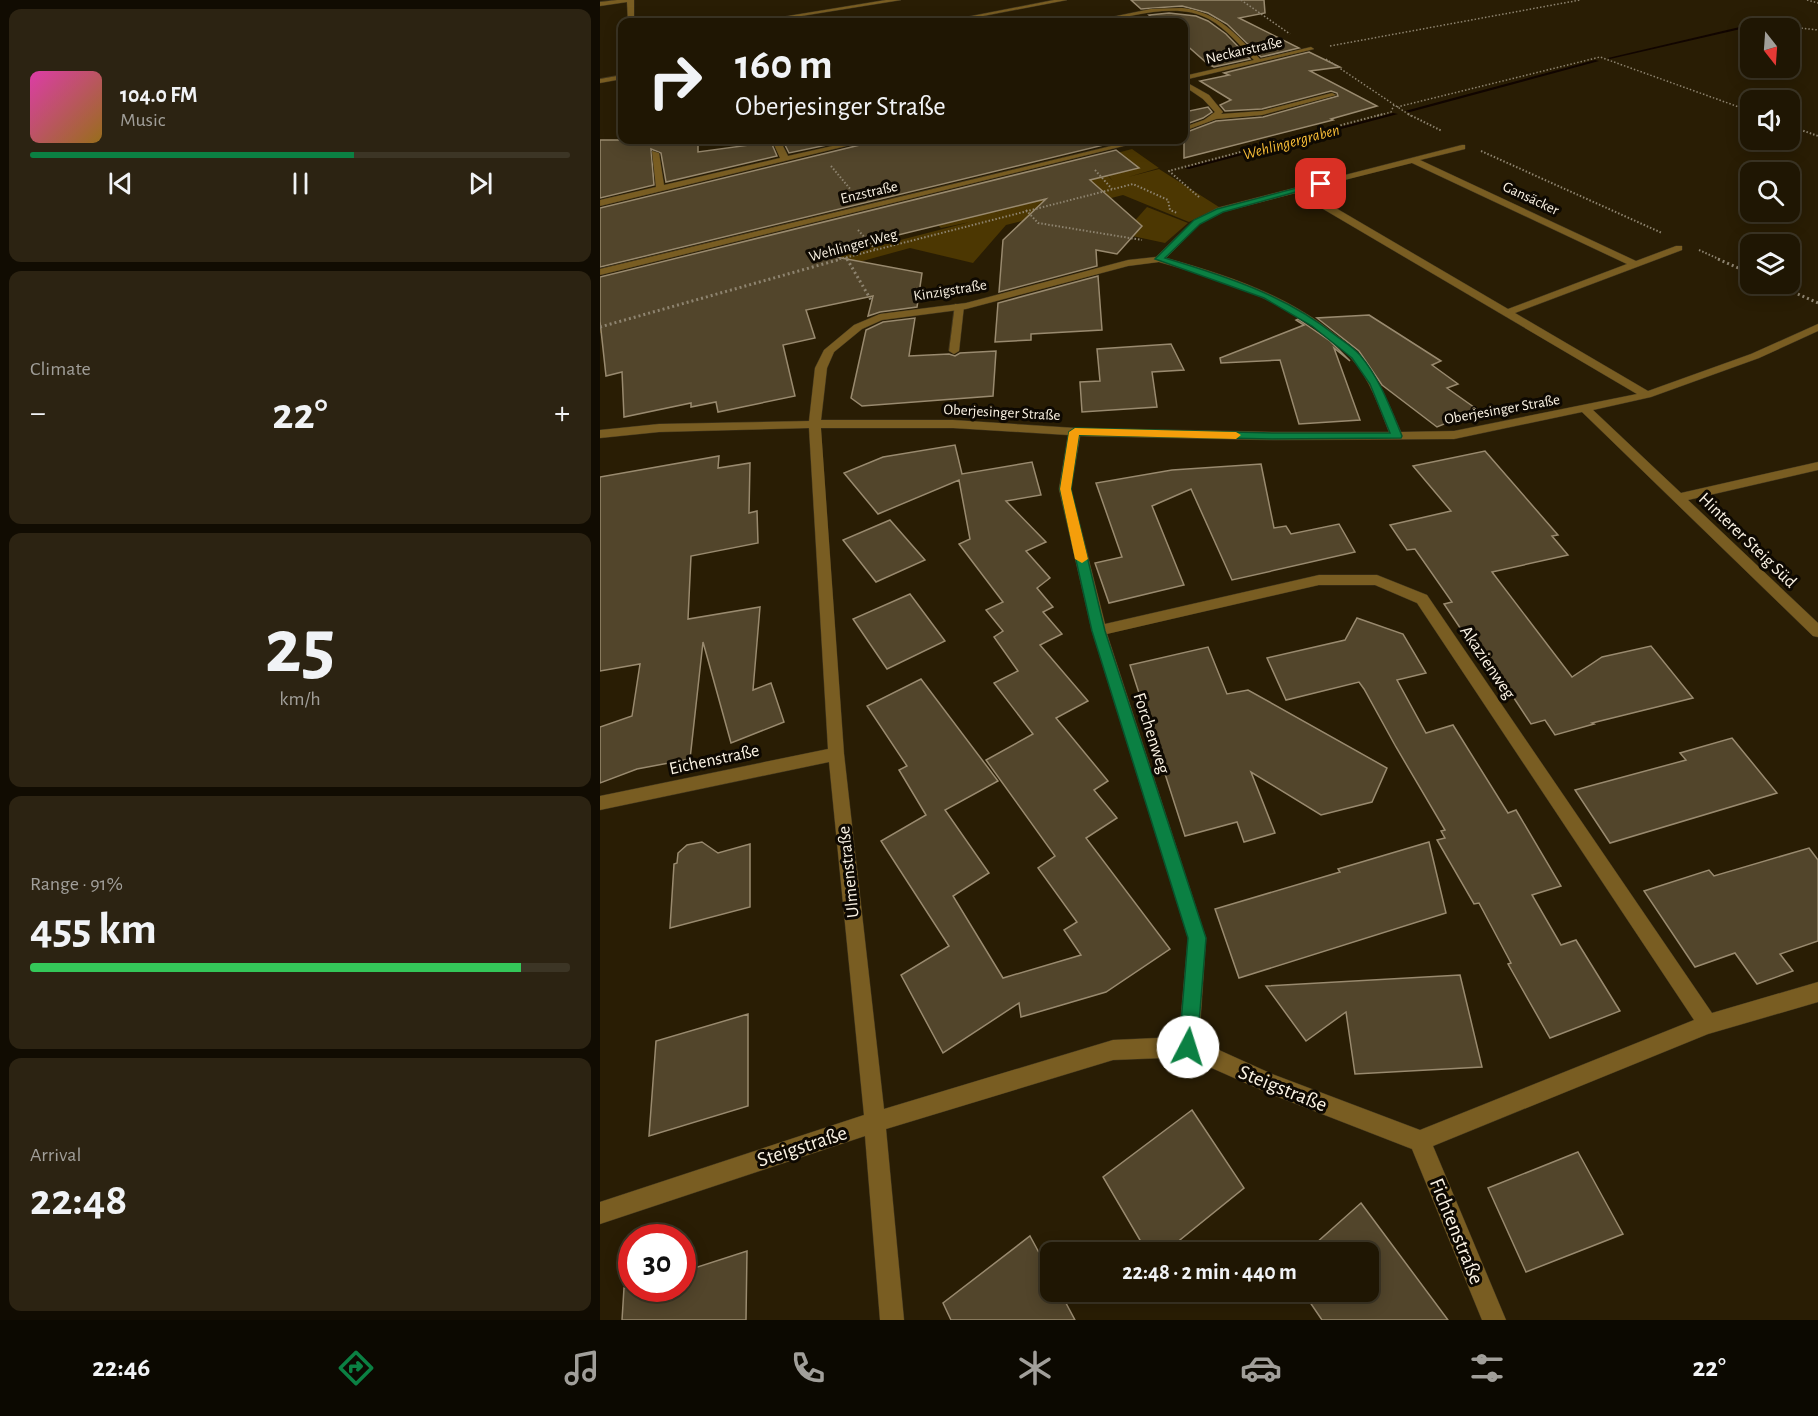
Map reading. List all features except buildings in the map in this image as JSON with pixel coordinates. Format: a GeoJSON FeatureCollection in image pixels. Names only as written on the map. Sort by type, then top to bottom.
{"type":"FeatureCollection","features":[{"type":"Feature","properties":{"kind":"street"},"geometry":{"type":"LineString","coordinates":[[600,4],[631,0],[631,18]]}},
{"type":"Feature","properties":{"kind":"street"},"geometry":{"type":"LineString","coordinates":[[781,18],[898,0]]}},
{"type":"Feature","properties":{"kind":"street"},"geometry":{"type":"LineString","coordinates":[[966,18],[1064,0]]}},
{"type":"Feature","properties":{"kind":"street"},"geometry":{"type":"LineString","coordinates":[[1113,18],[1165,9],[1190,9],[1210,16],[1258,60]]}},
{"type":"Feature","properties":{"kind":"street","name":"Neckarstraße"},"geometry":{"type":"LineString","coordinates":[[1188,77],[1311,49]]}},
{"type":"Feature","properties":{"kind":"street"},"geometry":{"type":"LineString","coordinates":[[600,81],[618,78]]}},
{"type":"Feature","properties":{"kind":"street"},"geometry":{"type":"LineString","coordinates":[[1188,86],[1216,106],[1219,112],[1215,117]]}},
{"type":"Feature","properties":{"kind":"street"},"geometry":{"type":"LineString","coordinates":[[1188,127],[1215,117],[1262,113],[1332,95]]}},
{"type":"Feature","properties":{"kind":"street"},"geometry":{"type":"LineString","coordinates":[[778,144],[785,159]]}},
{"type":"Feature","properties":{"kind":"street"},"geometry":{"type":"LineString","coordinates":[[600,203],[851,144]]}},
{"type":"Feature","properties":{"kind":"street","name":"Enzstraße"},"geometry":{"type":"LineString","coordinates":[[600,272],[1127,144]]}},
{"type":"Feature","properties":{"kind":"street"},"geometry":{"type":"LineString","coordinates":[[1159,259],[1197,222],[1217,212],[1462,147]]}},
{"type":"Feature","properties":{"kind":"street"},"geometry":{"type":"LineString","coordinates":[[655,153],[661,190]]}},
{"type":"Feature","properties":{"kind":"street","name":"Gansäcker"},"geometry":{"type":"LineString","coordinates":[[1413,159],[1637,265]]}},
{"type":"Feature","properties":{"kind":"street"},"geometry":{"type":"LineString","coordinates":[[1298,190],[1647,395]]}},
{"type":"Feature","properties":{"kind":"street"},"geometry":{"type":"LineString","coordinates":[[1507,313],[1678,248]]}},
{"type":"Feature","properties":{"kind":"street","name":"Kinzigstraße"},"geometry":{"type":"LineString","coordinates":[[815,424],[821,368],[829,350],[858,327],[880,317],[959,306],[1128,263],[1159,259],[1218,276],[1267,296],[1316,324],[1355,356],[1375,384],[1397,436]]}},
{"type":"Feature","properties":{"kind":"street"},"geometry":{"type":"LineString","coordinates":[[954,351],[959,306]]}},
{"type":"Feature","properties":{"kind":"street","name":"Oberjesinger Straße"},"geometry":{"type":"LineString","coordinates":[[600,434],[659,428],[815,424],[953,424],[1075,432],[1273,436],[1454,435],[1647,395],[1755,356],[1818,327]]}},
{"type":"Feature","properties":{"kind":"street","name":"Hinterer Steig Süd"},"geometry":{"type":"LineString","coordinates":[[1586,409],[1818,632]]}},
{"type":"Feature","properties":{"kind":"street","name":"Ulmenstraße"},"geometry":{"type":"LineString","coordinates":[[815,424],[836,754],[875,1122],[892,1320]]}},
{"type":"Feature","properties":{"kind":"street","name":"Forchenweg"},"geometry":{"type":"LineString","coordinates":[[1075,432],[1065,489],[1099,631],[1197,938],[1188,1047]]}},
{"type":"Feature","properties":{"kind":"street","name":"Hinterer Steig Süd"},"geometry":{"type":"LineString","coordinates":[[1679,498],[1818,466]]}},
{"type":"Feature","properties":{"kind":"street","name":"Akazienweg"},"geometry":{"type":"LineString","coordinates":[[1099,631],[1320,580],[1377,580],[1422,598],[1708,1024]]}},
{"type":"Feature","properties":{"kind":"street","name":"Eichenstraße"},"geometry":{"type":"LineString","coordinates":[[600,802],[836,754]]}},
{"type":"Feature","properties":{"kind":"street"},"geometry":{"type":"LineString","coordinates":[[1420,1141],[1708,1024],[1818,992]]}},
{"type":"Feature","properties":{"kind":"street","name":"Steigstraße"},"geometry":{"type":"LineString","coordinates":[[600,1213],[875,1122],[1113,1050],[1188,1047],[1269,1083],[1420,1141]]}},
{"type":"Feature","properties":{"kind":"street","name":"Fichtenstraße"},"geometry":{"type":"LineString","coordinates":[[1420,1141],[1494,1320]]}},
{"type":"Feature","properties":{"kind":"path"},"geometry":{"type":"LineString","coordinates":[[1311,49],[1580,0]]}},
{"type":"Feature","properties":{"kind":"path"},"geometry":{"type":"LineString","coordinates":[[1807,0],[1818,3]]}},
{"type":"Feature","properties":{"kind":"path"},"geometry":{"type":"LineString","coordinates":[[1800,28],[1818,30]]}},
{"type":"Feature","properties":{"kind":"path"},"geometry":{"type":"LineString","coordinates":[[1217,212],[1169,171],[1391,112],[1395,106],[1600,57],[1740,107]]}},
{"type":"Feature","properties":{"kind":"path"},"geometry":{"type":"LineString","coordinates":[[1400,110],[1449,135]]}},
{"type":"Feature","properties":{"kind":"path"},"geometry":{"type":"LineString","coordinates":[[1800,130],[1818,136]]}},
{"type":"Feature","properties":{"kind":"path"},"geometry":{"type":"LineString","coordinates":[[1475,148],[1666,235]]}},
{"type":"Feature","properties":{"kind":"path"},"geometry":{"type":"LineString","coordinates":[[819,152],[866,207]]}},
{"type":"Feature","properties":{"kind":"path","name":"Wehlinger Weg"},"geometry":{"type":"LineString","coordinates":[[600,327],[846,257],[1133,184],[1168,200],[1170,210],[1197,222]]}},
{"type":"Feature","properties":{"kind":"path"},"geometry":{"type":"LineString","coordinates":[[1026,210],[1038,223],[1172,246]]}},
{"type":"Feature","properties":{"kind":"path"},"geometry":{"type":"LineString","coordinates":[[1696,249],[1740,269]]}},
{"type":"Feature","properties":{"kind":"path"},"geometry":{"type":"LineString","coordinates":[[846,257],[880,317]]}},
{"type":"Feature","properties":{"kind":"path"},"geometry":{"type":"LineString","coordinates":[[1798,294],[1818,303]]}},
{"type":"Feature","properties":{"kind":"shaded area"},"geometry":{"type":"Polygon","coordinates":[[[1132,149],[1159,168],[1128,177],[1159,169],[1219,207],[1189,222],[1123,195],[1006,225],[973,263],[910,248],[600,333],[600,323],[667,304],[844,220],[868,247],[854,252],[970,222],[941,228],[930,217],[972,188],[998,214],[982,196],[1023,175],[1050,200],[1036,205],[1052,201],[1077,163],[1095,181],[1079,162],[1092,160],[1113,181],[1094,159],[1132,149]]]}},
{"type":"Feature","properties":{"kind":"shaded area"},"geometry":{"type":"Polygon","coordinates":[[[1147,207],[1188,223],[1165,243],[1123,234],[1147,207]]]}},
{"type":"Feature","properties":{"kind":"waterway","name":"Wehlingergraben"},"geometry":{"type":"LineString","coordinates":[[1610,58],[1740,28]]}},
{"type":"Feature","properties":{"kind":"waterway","name":"Wehlingergraben"},"geometry":{"type":"LineString","coordinates":[[1408,111],[1597,61]]}},
{"type":"Feature","properties":{"kind":"waterway","name":"Wehlingergraben"},"geometry":{"type":"LineString","coordinates":[[1187,168],[1395,114]]}},
{"type":"Feature","properties":{"kind":"slow traffic"},"geometry":{"type":"LineString","coordinates":[[1082,559],[1065,489],[1075,432],[1236,435]]}},
{"type":"Feature","properties":{"kind":"route"},"geometry":{"type":"LineString","coordinates":[[1188,1047],[1197,938],[1099,631],[1065,489],[1075,432],[1397,436],[1375,384],[1355,356],[1316,324],[1267,296],[1218,276],[1159,259],[1197,222],[1220,210],[1321,184]]}}]}
